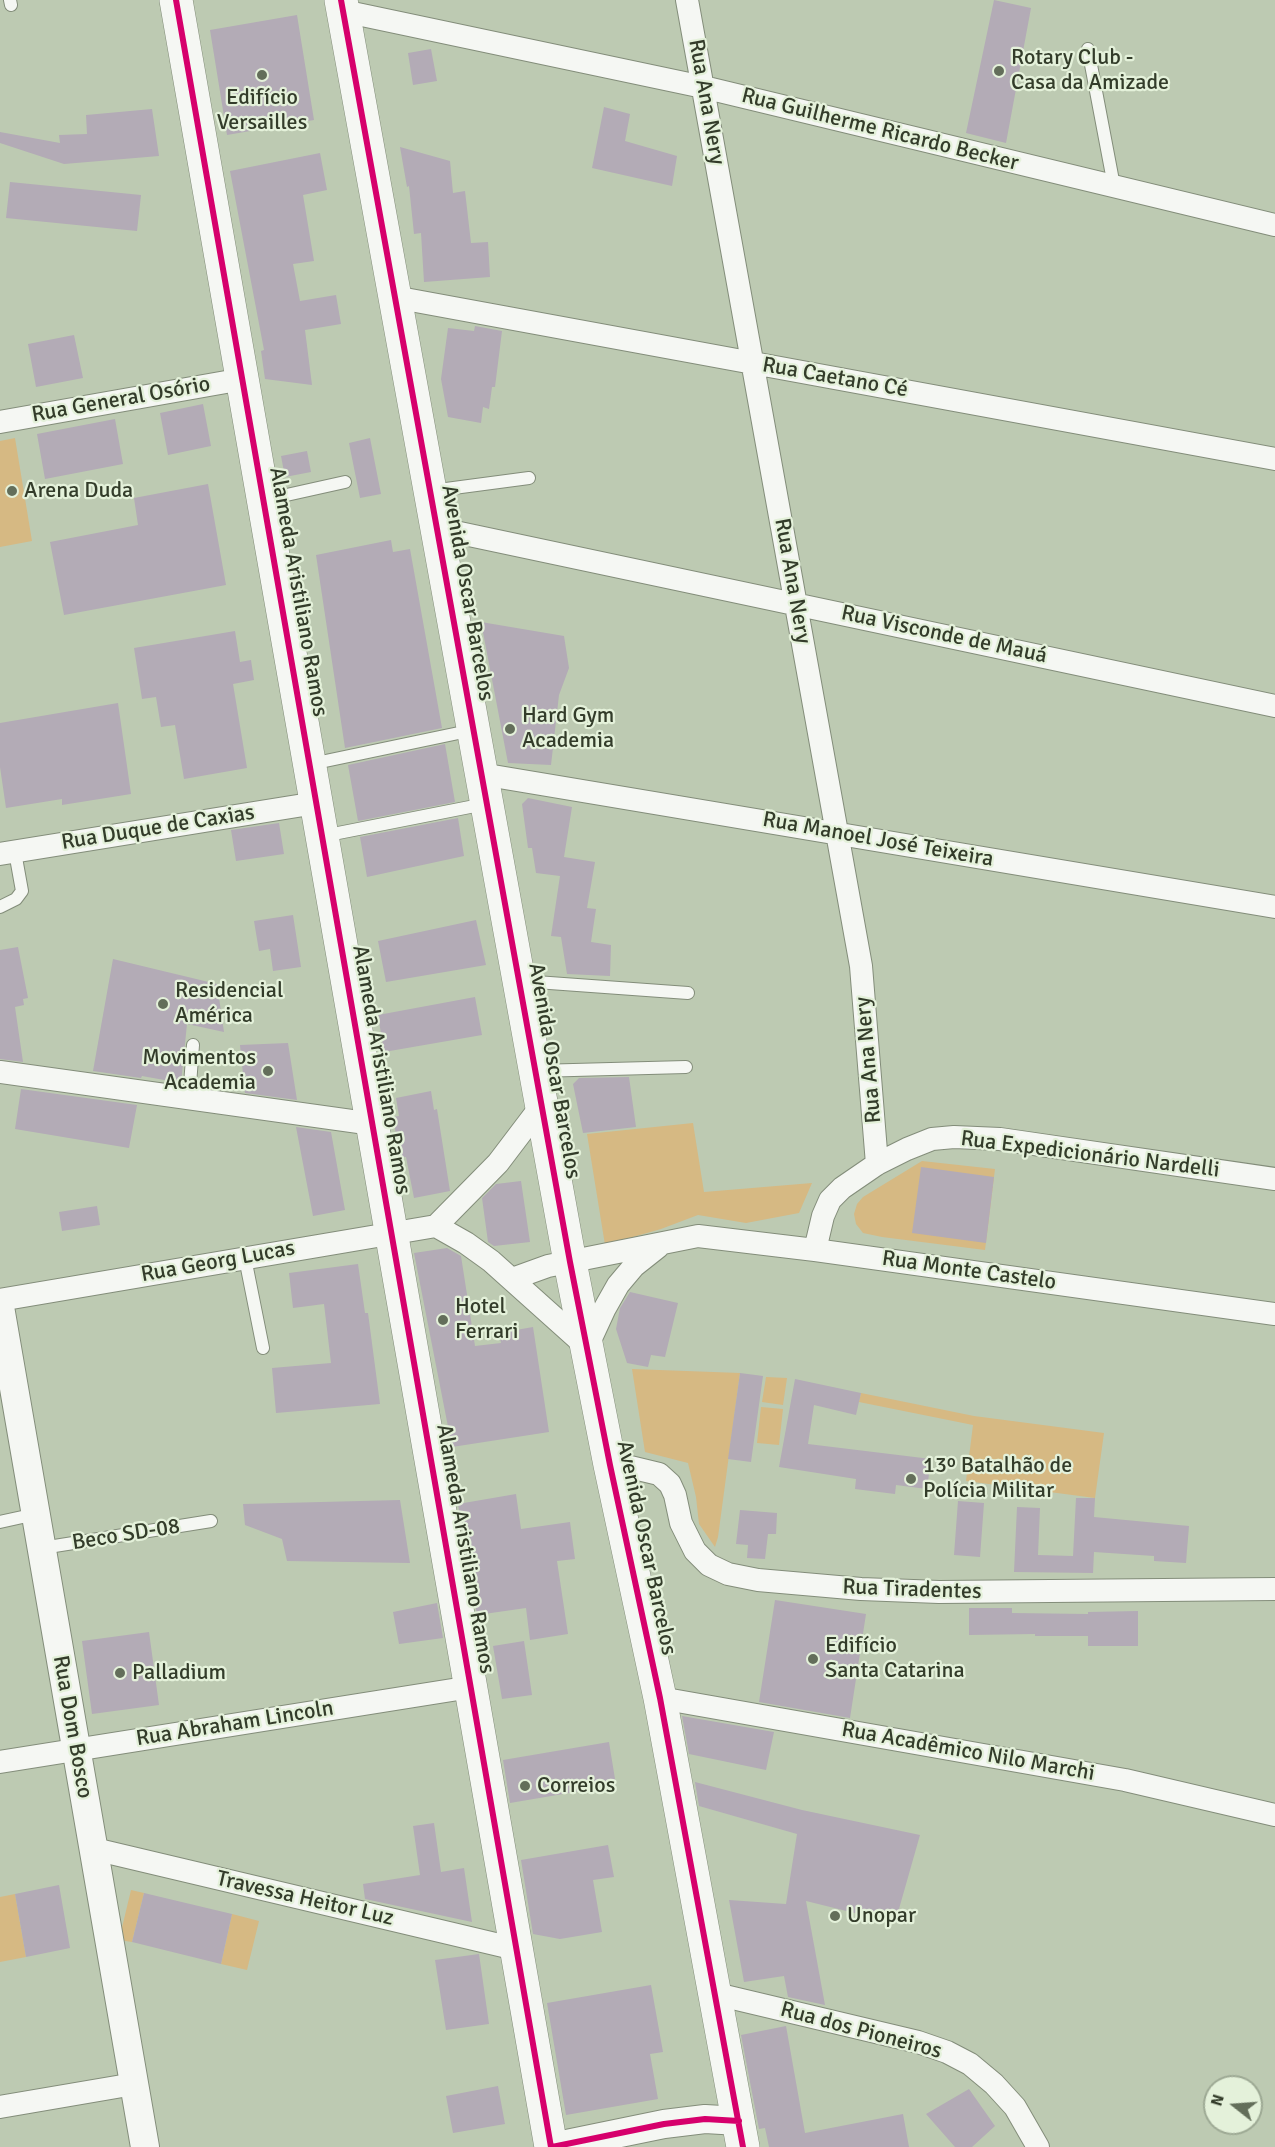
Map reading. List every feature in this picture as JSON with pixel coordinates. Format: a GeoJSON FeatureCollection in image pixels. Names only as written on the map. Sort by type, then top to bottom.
{"type":"FeatureCollection","features":[{"type":"Feature","properties":{"kind":"main road","name":"Alameda Aristiliano Ramos"},"geometry":{"type":"LineString","coordinates":[[176,0],[551,2147]]}},
{"type":"Feature","properties":{"kind":"main road","name":"Avenida Oscar Barcelos"},"geometry":{"type":"LineString","coordinates":[[342,6],[570,1262],[610,1465],[660,1698],[741,2134]]}},
{"type":"Feature","properties":{"kind":"street","name":"Rua Ana Nery"},"geometry":{"type":"LineString","coordinates":[[687,0],[861,966],[877,1164]]}},
{"type":"Feature","properties":{"kind":"street","name":"Rua Guilherme Ricardo Becker"},"geometry":{"type":"LineString","coordinates":[[342,6],[703,87],[1275,225]]}},
{"type":"Feature","properties":{"kind":"street","name":"Rua Caetano Cé"},"geometry":{"type":"LineString","coordinates":[[394,297],[1275,459]]}},
{"type":"Feature","properties":{"kind":"street","name":"Rua General Osório"},"geometry":{"type":"LineString","coordinates":[[0,422],[243,379]]}},
{"type":"Feature","properties":{"kind":"street","name":"Rua Visconde de Mauá"},"geometry":{"type":"LineString","coordinates":[[436,528],[1275,706]]}},
{"type":"Feature","properties":{"kind":"street","name":"Rua Manoel José Teixeira"},"geometry":{"type":"LineString","coordinates":[[484,789],[837,833],[1275,908]]}},
{"type":"Feature","properties":{"kind":"street","name":"Rua Duque de Caxias"},"geometry":{"type":"LineString","coordinates":[[8,853],[316,803]]}},
{"type":"Feature","properties":{"kind":"street"},"geometry":{"type":"LineString","coordinates":[[0,1072],[373,1125]]}},
{"type":"Feature","properties":{"kind":"street"},"geometry":{"type":"LineString","coordinates":[[542,1105],[498,1163],[436,1226],[466,1243],[512,1279],[587,1347]]}},
{"type":"Feature","properties":{"kind":"street","name":"Rua Expedicionário Nardelli"},"geometry":{"type":"LineString","coordinates":[[815,1250],[823,1216],[830,1200],[842,1188],[877,1164],[932,1140],[976,1137],[1275,1179]]}},
{"type":"Feature","properties":{"kind":"street","name":"Rua Georg Lucas"},"geometry":{"type":"LineString","coordinates":[[0,1300],[436,1226]]}},
{"type":"Feature","properties":{"kind":"street","name":"Rua Monte Castelo"},"geometry":{"type":"LineString","coordinates":[[512,1279],[548,1266],[698,1236],[1275,1314]]}},
{"type":"Feature","properties":{"kind":"street","name":"Rua Monte Castelo"},"geometry":{"type":"LineString","coordinates":[[587,1347],[618,1285],[634,1266],[663,1243]]}},
{"type":"Feature","properties":{"kind":"street","name":"Rua Dom Bosco"},"geometry":{"type":"LineString","coordinates":[[0,1307],[145,2147]]}},
{"type":"Feature","properties":{"kind":"street","name":"Rua Tiradentes"},"geometry":{"type":"LineString","coordinates":[[610,1465],[638,1468],[659,1474],[670,1484],[675,1495],[681,1523],[695,1551],[709,1565],[728,1574],[758,1580],[861,1589],[939,1592],[1275,1589]]}},
{"type":"Feature","properties":{"kind":"street","name":"Rua Abraham Lincoln"},"geometry":{"type":"LineString","coordinates":[[0,1762],[471,1687]]}},
{"type":"Feature","properties":{"kind":"street","name":"Rua Acadêmico Nilo Marchi"},"geometry":{"type":"LineString","coordinates":[[660,1698],[1125,1780],[1275,1815]]}},
{"type":"Feature","properties":{"kind":"street","name":"Travessa Heitor Luz"},"geometry":{"type":"LineString","coordinates":[[94,1850],[516,1949]]}},
{"type":"Feature","properties":{"kind":"street","name":"Rua dos Pioneiros"},"geometry":{"type":"LineString","coordinates":[[716,1994],[918,2042],[947,2052],[970,2064],[994,2084],[1015,2107],[1038,2147]]}},
{"type":"Feature","properties":{"kind":"street"},"geometry":{"type":"LineString","coordinates":[[0,2107],[134,2084]]}},
{"type":"Feature","properties":{"kind":"street"},"geometry":{"type":"LineString","coordinates":[[551,2147],[664,2124],[705,2119],[741,2134]]}},
{"type":"Feature","properties":{"kind":"lane"},"geometry":{"type":"LineString","coordinates":[[1088,49],[1114,186]]}},
{"type":"Feature","properties":{"kind":"lane"},"geometry":{"type":"LineString","coordinates":[[430,491],[529,478]]}},
{"type":"Feature","properties":{"kind":"lane"},"geometry":{"type":"LineString","coordinates":[[264,500],[345,482]]}},
{"type":"Feature","properties":{"kind":"lane"},"geometry":{"type":"LineString","coordinates":[[310,764],[473,730]]}},
{"type":"Feature","properties":{"kind":"lane"},"geometry":{"type":"LineString","coordinates":[[322,836],[484,789]]}},
{"type":"Feature","properties":{"kind":"lane"},"geometry":{"type":"LineString","coordinates":[[0,907],[15,899],[22,891],[8,853]]}},
{"type":"Feature","properties":{"kind":"lane"},"geometry":{"type":"LineString","coordinates":[[519,981],[688,993]]}},
{"type":"Feature","properties":{"kind":"lane"},"geometry":{"type":"LineString","coordinates":[[189,1098],[192,1045]]}},
{"type":"Feature","properties":{"kind":"lane"},"geometry":{"type":"LineString","coordinates":[[535,1071],[686,1067]]}},
{"type":"Feature","properties":{"kind":"lane"},"geometry":{"type":"LineString","coordinates":[[245,1258],[263,1348]]}},
{"type":"Feature","properties":{"kind":"lane"},"geometry":{"type":"LineString","coordinates":[[0,1522],[36,1514]]}},
{"type":"Feature","properties":{"kind":"lane","name":"Beco SD-08"},"geometry":{"type":"LineString","coordinates":[[42,1548],[211,1521]]}},
{"type":"Feature","properties":{"kind":"shaded area","name":"Arena Duda"},"geometry":{"type":"Polygon","coordinates":[[[15,438],[32,541],[0,547],[0,441],[15,438]]]}},
{"type":"Feature","properties":{"kind":"shaded area"},"geometry":{"type":"Polygon","coordinates":[[[693,1123],[704,1192],[812,1183],[799,1213],[746,1223],[698,1215],[661,1229],[605,1245],[587,1134],[693,1123]]]}},
{"type":"Feature","properties":{"kind":"shaded area"},"geometry":{"type":"Polygon","coordinates":[[[922,1161],[995,1169],[985,1250],[882,1237],[863,1233],[856,1224],[854,1214],[857,1204],[863,1197],[922,1161]]]}},
{"type":"Feature","properties":{"kind":"shaded area"},"geometry":{"type":"Polygon","coordinates":[[[632,1369],[740,1373],[715,1547],[699,1524],[696,1497],[688,1463],[645,1452],[632,1369]]]}},
{"type":"Feature","properties":{"kind":"shaded area"},"geometry":{"type":"Polygon","coordinates":[[[766,1377],[787,1378],[783,1405],[762,1402],[766,1377]]]}},
{"type":"Feature","properties":{"kind":"shaded area"},"geometry":{"type":"Polygon","coordinates":[[[861,1393],[974,1416],[1104,1433],[1095,1498],[966,1481],[973,1425],[859,1402],[861,1393]]]}},
{"type":"Feature","properties":{"kind":"shaded area"},"geometry":{"type":"Polygon","coordinates":[[[761,1407],[783,1409],[779,1445],[757,1443],[761,1407]]]}},
{"type":"Feature","properties":{"kind":"shaded area"},"geometry":{"type":"Polygon","coordinates":[[[131,1890],[144,1893],[132,1942],[119,1940],[131,1890]]]}},
{"type":"Feature","properties":{"kind":"shaded area"},"geometry":{"type":"Polygon","coordinates":[[[15,1894],[26,1957],[0,1962],[0,1897],[15,1894]]]}},
{"type":"Feature","properties":{"kind":"shaded area"},"geometry":{"type":"Polygon","coordinates":[[[232,1914],[259,1921],[247,1970],[221,1964],[232,1914]]]}},
{"type":"Feature","properties":{"kind":"building","name":"Rotary Club - Casa da Amizade"},"geometry":{"type":"Polygon","coordinates":[[[994,0],[1031,8],[1006,143],[966,133],[994,0]]]}},
{"type":"Feature","properties":{"kind":"building","name":"Edifício Versailles"},"geometry":{"type":"Polygon","coordinates":[[[297,15],[314,120],[227,135],[210,30],[297,15]]]}},
{"type":"Feature","properties":{"kind":"building"},"geometry":{"type":"Polygon","coordinates":[[[431,49],[437,81],[413,85],[408,53],[431,49]]]}},
{"type":"Feature","properties":{"kind":"building"},"geometry":{"type":"Polygon","coordinates":[[[604,107],[630,114],[625,141],[677,156],[672,186],[592,168],[604,107]]]}},
{"type":"Feature","properties":{"kind":"building"},"geometry":{"type":"Polygon","coordinates":[[[152,109],[159,156],[64,164],[0,143],[0,132],[60,143],[59,135],[87,134],[86,115],[152,109]]]}},
{"type":"Feature","properties":{"kind":"building"},"geometry":{"type":"Polygon","coordinates":[[[400,147],[450,161],[453,193],[465,191],[471,243],[488,242],[490,277],[424,282],[421,233],[414,234],[409,186],[407,187],[400,147]]]}},
{"type":"Feature","properties":{"kind":"building"},"geometry":{"type":"Polygon","coordinates":[[[320,153],[327,190],[303,195],[314,261],[293,264],[300,301],[336,295],[341,324],[305,330],[312,385],[265,379],[261,351],[264,350],[230,171],[320,153]]]}},
{"type":"Feature","properties":{"kind":"building"},"geometry":{"type":"Polygon","coordinates":[[[10,182],[141,195],[137,231],[6,218],[10,182]]]}},
{"type":"Feature","properties":{"kind":"building"},"geometry":{"type":"Polygon","coordinates":[[[475,326],[502,331],[495,387],[492,387],[489,409],[483,407],[481,423],[448,417],[441,379],[448,328],[474,331],[475,326]]]}},
{"type":"Feature","properties":{"kind":"building"},"geometry":{"type":"Polygon","coordinates":[[[74,335],[83,378],[36,387],[28,344],[74,335]]]}},
{"type":"Feature","properties":{"kind":"building"},"geometry":{"type":"Polygon","coordinates":[[[203,404],[211,446],[168,455],[160,413],[203,404]]]}},
{"type":"Feature","properties":{"kind":"building"},"geometry":{"type":"Polygon","coordinates":[[[115,419],[123,464],[45,479],[37,434],[115,419]]]}},
{"type":"Feature","properties":{"kind":"building"},"geometry":{"type":"Polygon","coordinates":[[[370,438],[381,494],[360,498],[349,443],[370,438]]]}},
{"type":"Feature","properties":{"kind":"building"},"geometry":{"type":"Polygon","coordinates":[[[307,451],[311,472],[285,477],[281,456],[307,451]]]}},
{"type":"Feature","properties":{"kind":"building"},"geometry":{"type":"Polygon","coordinates":[[[208,484],[226,585],[64,615],[50,542],[138,525],[134,498],[208,484]]]}},
{"type":"Feature","properties":{"kind":"building"},"geometry":{"type":"Polygon","coordinates":[[[391,540],[393,552],[410,549],[442,728],[345,748],[316,555],[391,540]]]}},
{"type":"Feature","properties":{"kind":"building"},"geometry":{"type":"Polygon","coordinates":[[[481,622],[564,636],[569,668],[559,695],[551,765],[508,763],[481,622]]]}},
{"type":"Feature","properties":{"kind":"building"},"geometry":{"type":"Polygon","coordinates":[[[235,631],[240,662],[251,660],[254,680],[233,684],[247,768],[184,779],[175,725],[161,727],[156,697],[142,699],[134,648],[235,631]]]}},
{"type":"Feature","properties":{"kind":"building"},"geometry":{"type":"Polygon","coordinates":[[[118,703],[131,794],[62,805],[62,799],[6,808],[0,767],[0,723],[118,703]]]}},
{"type":"Feature","properties":{"kind":"building"},"geometry":{"type":"Polygon","coordinates":[[[445,744],[455,802],[358,821],[348,765],[445,744]]]}},
{"type":"Feature","properties":{"kind":"building"},"geometry":{"type":"Polygon","coordinates":[[[528,798],[572,807],[564,857],[595,862],[587,908],[596,909],[591,942],[611,945],[610,976],[567,974],[561,937],[551,936],[560,876],[536,873],[532,848],[528,848],[522,804],[528,798]]]}},
{"type":"Feature","properties":{"kind":"building"},"geometry":{"type":"Polygon","coordinates":[[[458,818],[464,856],[367,877],[360,837],[458,818]]]}},
{"type":"Feature","properties":{"kind":"building"},"geometry":{"type":"Polygon","coordinates":[[[279,823],[284,854],[236,861],[231,830],[279,823]]]}},
{"type":"Feature","properties":{"kind":"building"},"geometry":{"type":"Polygon","coordinates":[[[293,915],[301,967],[273,971],[270,949],[259,951],[254,921],[293,915]]]}},
{"type":"Feature","properties":{"kind":"building"},"geometry":{"type":"Polygon","coordinates":[[[476,920],[486,965],[386,982],[378,941],[476,920]]]}},
{"type":"Feature","properties":{"kind":"building"},"geometry":{"type":"Polygon","coordinates":[[[18,947],[28,998],[23,999],[24,1005],[15,1007],[23,1062],[0,1059],[0,950],[18,947]]]}},
{"type":"Feature","properties":{"kind":"building","name":"Residencial América"},"geometry":{"type":"Polygon","coordinates":[[[113,959],[217,984],[224,1032],[187,1024],[181,1083],[93,1071],[113,959]]]}},
{"type":"Feature","properties":{"kind":"building"},"geometry":{"type":"Polygon","coordinates":[[[475,997],[482,1035],[384,1052],[378,1015],[475,997]]]}},
{"type":"Feature","properties":{"kind":"building","name":"Movimentos Academia"},"geometry":{"type":"Polygon","coordinates":[[[288,1043],[297,1100],[245,1093],[240,1045],[288,1043]]]}},
{"type":"Feature","properties":{"kind":"building"},"geometry":{"type":"Polygon","coordinates":[[[629,1077],[636,1127],[583,1133],[573,1084],[579,1078],[629,1077]]]}},
{"type":"Feature","properties":{"kind":"building"},"geometry":{"type":"Polygon","coordinates":[[[21,1089],[137,1105],[129,1148],[15,1129],[21,1089]]]}},
{"type":"Feature","properties":{"kind":"building"},"geometry":{"type":"Polygon","coordinates":[[[431,1091],[434,1110],[437,1109],[450,1191],[414,1198],[406,1157],[400,1158],[393,1117],[399,1116],[396,1098],[431,1091]]]}},
{"type":"Feature","properties":{"kind":"building"},"geometry":{"type":"Polygon","coordinates":[[[296,1127],[331,1132],[345,1210],[313,1216],[296,1127]]]}},
{"type":"Feature","properties":{"kind":"building"},"geometry":{"type":"Polygon","coordinates":[[[921,1167],[994,1177],[986,1243],[912,1233],[921,1167]]]}},
{"type":"Feature","properties":{"kind":"building"},"geometry":{"type":"Polygon","coordinates":[[[521,1181],[530,1242],[494,1246],[488,1242],[482,1198],[496,1184],[521,1181]]]}},
{"type":"Feature","properties":{"kind":"building"},"geometry":{"type":"Polygon","coordinates":[[[97,1206],[100,1225],[62,1231],[59,1212],[97,1206]]]}},
{"type":"Feature","properties":{"kind":"building"},"geometry":{"type":"Polygon","coordinates":[[[447,1248],[461,1256],[475,1346],[501,1343],[499,1333],[533,1327],[549,1432],[452,1447],[414,1253],[447,1248]]]}},
{"type":"Feature","properties":{"kind":"building"},"geometry":{"type":"Polygon","coordinates":[[[358,1264],[365,1313],[368,1313],[380,1404],[276,1413],[272,1368],[331,1363],[324,1304],[293,1308],[289,1273],[358,1264]]]}},
{"type":"Feature","properties":{"kind":"building"},"geometry":{"type":"Polygon","coordinates":[[[630,1292],[678,1303],[665,1357],[651,1355],[648,1367],[627,1363],[616,1329],[620,1308],[630,1292]]]}},
{"type":"Feature","properties":{"kind":"building"},"geometry":{"type":"Polygon","coordinates":[[[740,1373],[763,1376],[751,1462],[728,1459],[740,1373]]]}},
{"type":"Feature","properties":{"kind":"building"},"geometry":{"type":"Polygon","coordinates":[[[795,1379],[861,1393],[856,1415],[814,1405],[808,1444],[931,1459],[927,1489],[896,1485],[895,1494],[855,1489],[856,1479],[779,1467],[795,1379]]]}},
{"type":"Feature","properties":{"kind":"building"},"geometry":{"type":"Polygon","coordinates":[[[516,1494],[521,1529],[570,1522],[575,1559],[557,1561],[568,1634],[530,1640],[526,1608],[477,1615],[458,1504],[516,1494]]]}},
{"type":"Feature","properties":{"kind":"building"},"geometry":{"type":"Polygon","coordinates":[[[1076,1498],[1095,1498],[1094,1517],[1189,1526],[1186,1563],[1154,1561],[1154,1556],[1094,1552],[1093,1573],[1014,1572],[1017,1507],[1040,1508],[1038,1555],[1073,1556],[1076,1498]]]}},
{"type":"Feature","properties":{"kind":"building"},"geometry":{"type":"Polygon","coordinates":[[[400,1500],[410,1563],[287,1561],[282,1539],[245,1525],[243,1504],[400,1500]]]}},
{"type":"Feature","properties":{"kind":"building"},"geometry":{"type":"Polygon","coordinates":[[[958,1501],[984,1503],[980,1557],[954,1555],[958,1501]]]}},
{"type":"Feature","properties":{"kind":"building"},"geometry":{"type":"Polygon","coordinates":[[[740,1510],[777,1513],[776,1534],[768,1534],[765,1559],[747,1558],[748,1545],[736,1544],[740,1510]]]}},
{"type":"Feature","properties":{"kind":"building","name":"Edifício Santa Catarina"},"geometry":{"type":"Polygon","coordinates":[[[775,1600],[866,1614],[850,1718],[759,1702],[775,1600]]]}},
{"type":"Feature","properties":{"kind":"building"},"geometry":{"type":"Polygon","coordinates":[[[437,1603],[443,1638],[399,1644],[393,1612],[437,1603]]]}},
{"type":"Feature","properties":{"kind":"building"},"geometry":{"type":"Polygon","coordinates":[[[969,1608],[1012,1608],[1012,1613],[1088,1614],[1088,1612],[1138,1611],[1138,1646],[1088,1646],[1088,1636],[969,1635],[969,1608]]]}},
{"type":"Feature","properties":{"kind":"building","name":"Palladium"},"geometry":{"type":"Polygon","coordinates":[[[149,1632],[159,1705],[92,1714],[82,1641],[149,1632]]]}},
{"type":"Feature","properties":{"kind":"building"},"geometry":{"type":"Polygon","coordinates":[[[524,1641],[532,1695],[502,1699],[493,1646],[524,1641]]]}},
{"type":"Feature","properties":{"kind":"building"},"geometry":{"type":"Polygon","coordinates":[[[682,1716],[774,1732],[766,1770],[689,1754],[682,1716]]]}},
{"type":"Feature","properties":{"kind":"building"},"geometry":{"type":"Polygon","coordinates":[[[609,1742],[616,1785],[510,1803],[503,1760],[609,1742]]]}},
{"type":"Feature","properties":{"kind":"building","name":"Unopar"},"geometry":{"type":"Polygon","coordinates":[[[695,1782],[802,1810],[920,1835],[895,1923],[806,1901],[825,2005],[788,1997],[784,1976],[744,1982],[729,1900],[786,1904],[797,1834],[699,1806],[695,1782]]]}},
{"type":"Feature","properties":{"kind":"building"},"geometry":{"type":"Polygon","coordinates":[[[434,1823],[441,1872],[464,1868],[472,1922],[365,1899],[363,1884],[420,1875],[413,1826],[434,1823]]]}},
{"type":"Feature","properties":{"kind":"building"},"geometry":{"type":"Polygon","coordinates":[[[608,1845],[614,1877],[593,1880],[602,1932],[560,1939],[533,1934],[521,1860],[608,1845]]]}},
{"type":"Feature","properties":{"kind":"building"},"geometry":{"type":"Polygon","coordinates":[[[59,1885],[70,1948],[26,1957],[15,1894],[59,1885]]]}},
{"type":"Feature","properties":{"kind":"building"},"geometry":{"type":"Polygon","coordinates":[[[144,1893],[232,1914],[221,1964],[132,1942],[144,1893]]]}},
{"type":"Feature","properties":{"kind":"building"},"geometry":{"type":"Polygon","coordinates":[[[479,1954],[489,2024],[446,2030],[435,1960],[479,1954]]]}},
{"type":"Feature","properties":{"kind":"building"},"geometry":{"type":"Polygon","coordinates":[[[651,1985],[663,2052],[650,2054],[658,2099],[566,2115],[547,2003],[651,1985]]]}},
{"type":"Feature","properties":{"kind":"building"},"geometry":{"type":"Polygon","coordinates":[[[786,2026],[805,2133],[903,2114],[909,2147],[769,2147],[765,2128],[759,2129],[741,2035],[786,2026]]]}},
{"type":"Feature","properties":{"kind":"building"},"geometry":{"type":"Polygon","coordinates":[[[498,2086],[505,2124],[453,2133],[446,2096],[498,2086]]]}},
{"type":"Feature","properties":{"kind":"building"},"geometry":{"type":"Polygon","coordinates":[[[969,2089],[995,2126],[972,2147],[955,2147],[926,2114],[969,2089]]]}},
{"type":"Feature","properties":{"kind":"cycle path"},"geometry":{"type":"LineString","coordinates":[[176,0],[551,2147]]}},
{"type":"Feature","properties":{"kind":"cycle path"},"geometry":{"type":"LineString","coordinates":[[341,0],[570,1262],[610,1465],[660,1698],[743,2147]]}},
{"type":"Feature","properties":{"kind":"cycle path"},"geometry":{"type":"LineString","coordinates":[[552,2147],[664,2124],[705,2119],[739,2121]]}},
{"type":"Feature","properties":{"kind":"place","name":"Rotary Club - Casa da Amizade"},"geometry":{"type":"Point","coordinates":[999,71]}},
{"type":"Feature","properties":{"kind":"place","name":"Edifício Versailles"},"geometry":{"type":"Point","coordinates":[262,75]}},
{"type":"Feature","properties":{"kind":"place","name":"Arena Duda"},"geometry":{"type":"Point","coordinates":[12,491]}},
{"type":"Feature","properties":{"kind":"place","name":"Hard Gym Academia"},"geometry":{"type":"Point","coordinates":[510,729]}},
{"type":"Feature","properties":{"kind":"place","name":"Residencial América"},"geometry":{"type":"Point","coordinates":[163,1004]}},
{"type":"Feature","properties":{"kind":"place","name":"Movimentos Academia"},"geometry":{"type":"Point","coordinates":[268,1071]}},
{"type":"Feature","properties":{"kind":"place","name":"Hotel Ferrari"},"geometry":{"type":"Point","coordinates":[443,1320]}},
{"type":"Feature","properties":{"kind":"place","name":"13º Batalhão de Polícia Militar"},"geometry":{"type":"Point","coordinates":[911,1479]}},
{"type":"Feature","properties":{"kind":"place","name":"Edifício Santa Catarina"},"geometry":{"type":"Point","coordinates":[813,1659]}},
{"type":"Feature","properties":{"kind":"place","name":"Palladium"},"geometry":{"type":"Point","coordinates":[120,1673]}},
{"type":"Feature","properties":{"kind":"place","name":"Correios"},"geometry":{"type":"Point","coordinates":[525,1786]}},
{"type":"Feature","properties":{"kind":"place","name":"Unopar"},"geometry":{"type":"Point","coordinates":[835,1916]}}]}
